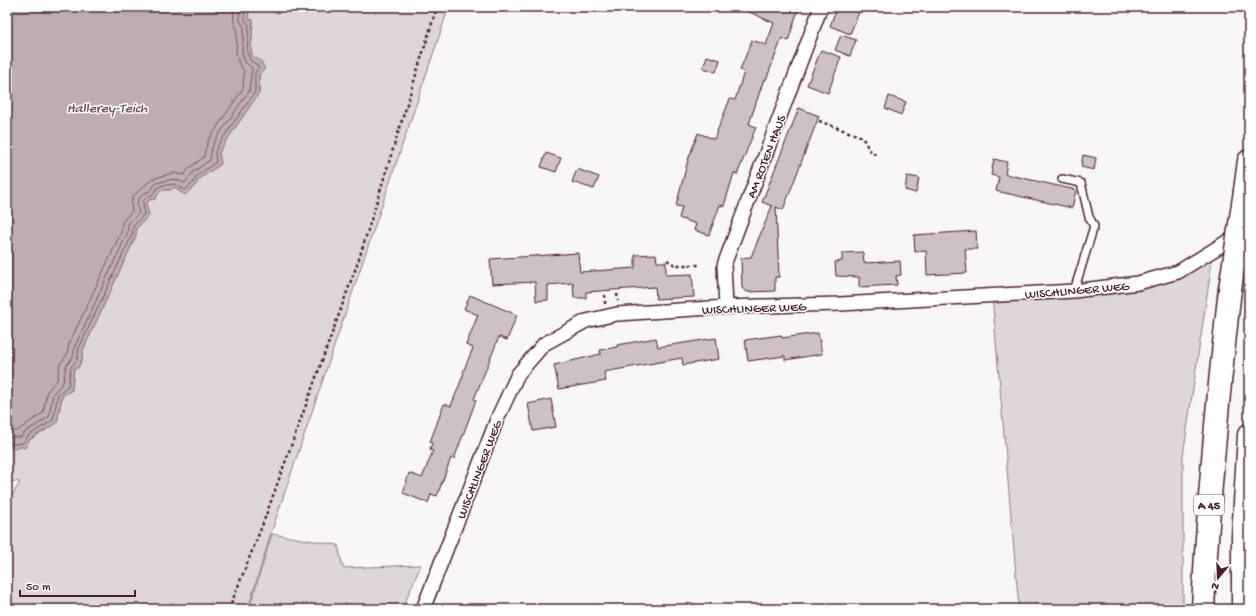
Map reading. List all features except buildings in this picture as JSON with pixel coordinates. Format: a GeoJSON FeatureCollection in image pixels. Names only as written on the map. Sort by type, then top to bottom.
{"type":"FeatureCollection","features":[{"type":"Feature","properties":{"kind":"highway","name":"A 45"},"geometry":{"type":"LineString","coordinates":[[1203,609],[1217,401],[1230,289],[1249,161]]}},
{"type":"Feature","properties":{"kind":"highway"},"geometry":{"type":"LineString","coordinates":[[1243,609],[1243,537],[1249,435]]}},
{"type":"Feature","properties":{"kind":"street","name":"AM ROTEN HAUS"},"geometry":{"type":"LineString","coordinates":[[726,307],[724,266],[821,7]]}},
{"type":"Feature","properties":{"kind":"street","name":"WISCHLINGER WEG"},"geometry":{"type":"LineString","coordinates":[[423,609],[498,418],[518,374],[544,344],[586,321],[617,314],[726,307],[840,304],[1074,291],[1138,284],[1178,272],[1249,228]]}},
{"type":"Feature","properties":{"kind":"lane"},"geometry":{"type":"LineString","coordinates":[[1062,179],[1081,183],[1089,217],[1094,226],[1074,291]]}},
{"type":"Feature","properties":{"kind":"path"},"geometry":{"type":"LineString","coordinates":[[229,609],[262,526],[359,260],[437,7]]}},
{"type":"Feature","properties":{"kind":"path"},"geometry":{"type":"LineString","coordinates":[[819,121],[862,137],[871,152],[878,154]]}},
{"type":"Feature","properties":{"kind":"path"},"geometry":{"type":"LineString","coordinates":[[667,260],[675,265],[699,265]]}},
{"type":"Feature","properties":{"kind":"shaded area"},"geometry":{"type":"Polygon","coordinates":[[[248,7],[449,7],[271,533],[248,609],[7,609],[7,498],[13,494],[20,482],[7,481],[7,445],[15,449],[57,423],[62,396],[72,390],[74,368],[78,368],[82,359],[83,350],[136,236],[136,229],[149,215],[146,204],[149,200],[155,199],[161,190],[170,190],[174,187],[181,193],[196,185],[199,179],[221,164],[219,153],[222,147],[259,93],[260,61],[253,57],[251,51],[253,20],[249,19],[248,7]]]}},
{"type":"Feature","properties":{"kind":"shaded area"},"geometry":{"type":"Polygon","coordinates":[[[1213,255],[1183,456],[1183,609],[1019,609],[992,295],[1097,289],[1213,255]]]}},
{"type":"Feature","properties":{"kind":"shaded area"},"geometry":{"type":"Polygon","coordinates":[[[272,534],[338,545],[343,568],[421,565],[402,609],[249,609],[272,534]]]}},
{"type":"Feature","properties":{"kind":"water","name":"Hallerey-Teich"},"geometry":{"type":"Polygon","coordinates":[[[9,7],[248,7],[249,19],[253,20],[251,51],[253,57],[261,61],[265,69],[259,74],[259,93],[219,153],[221,164],[199,179],[196,185],[185,195],[175,187],[170,190],[161,191],[155,199],[149,200],[146,204],[149,215],[136,229],[136,236],[83,350],[82,359],[78,368],[74,368],[72,390],[62,396],[57,423],[30,439],[25,448],[18,446],[15,449],[7,445],[7,36],[9,7]]]}}]}
